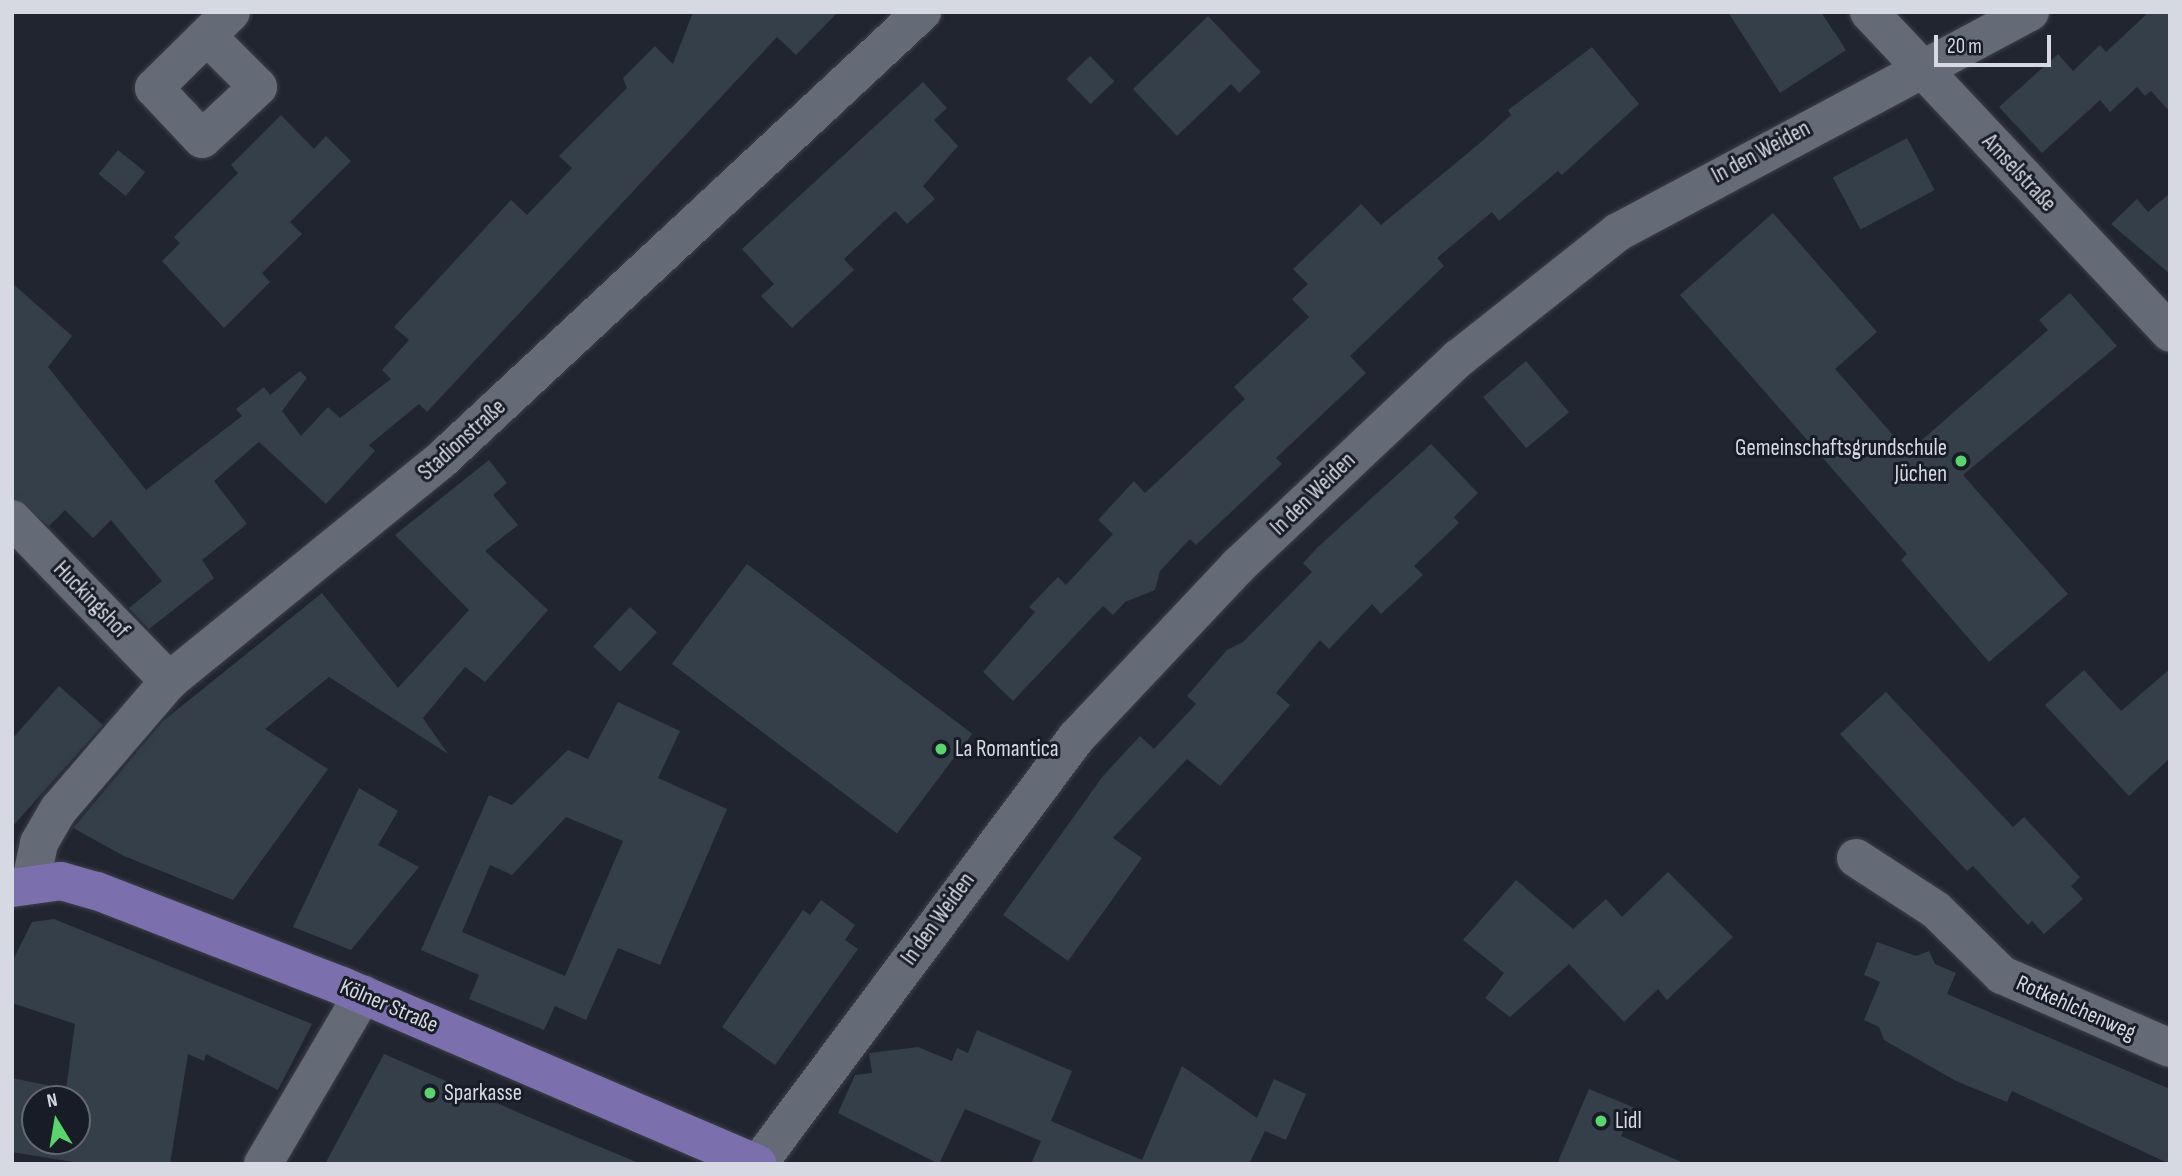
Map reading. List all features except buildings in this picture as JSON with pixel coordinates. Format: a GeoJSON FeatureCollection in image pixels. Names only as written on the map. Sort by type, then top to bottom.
{"type":"FeatureCollection","features":[{"type":"Feature","properties":{"kind":"main road","name":"Kölner Straße"},"geometry":{"type":"LineString","coordinates":[[21,885],[97,891],[363,994],[757,1164]]}},
{"type":"Feature","properties":{"kind":"street","name":"Stadionstraße"},"geometry":{"type":"LineString","coordinates":[[21,885],[39,843],[59,808],[169,681],[440,461],[922,12]]}},
{"type":"Feature","properties":{"kind":"street","name":"Amselstraße"},"geometry":{"type":"LineString","coordinates":[[1869,12],[2170,333]]}},
{"type":"Feature","properties":{"kind":"street","name":"In den Weiden"},"geometry":{"type":"LineString","coordinates":[[757,1164],[1076,738],[1339,468],[1514,309],[1618,232],[2031,12]]}},
{"type":"Feature","properties":{"kind":"street","name":"Huckingshof"},"geometry":{"type":"LineString","coordinates":[[12,519],[169,681]]}},
{"type":"Feature","properties":{"kind":"street","name":"Rotkehlchenweg"},"geometry":{"type":"LineString","coordinates":[[1856,858],[1936,910],[2002,975],[2170,1048]]}},
{"type":"Feature","properties":{"kind":"street"},"geometry":{"type":"LineString","coordinates":[[263,1164],[363,994]]}},
{"type":"Feature","properties":{"kind":"place","name":"Gemeinschaftsgrundschule Jüchen"},"geometry":{"type":"Point","coordinates":[1961,461]}},
{"type":"Feature","properties":{"kind":"place","name":"La Romantica"},"geometry":{"type":"Point","coordinates":[941,749]}},
{"type":"Feature","properties":{"kind":"place","name":"Sparkasse"},"geometry":{"type":"Point","coordinates":[430,1093]}},
{"type":"Feature","properties":{"kind":"place","name":"Lidl"},"geometry":{"type":"Point","coordinates":[1601,1121]}}]}
